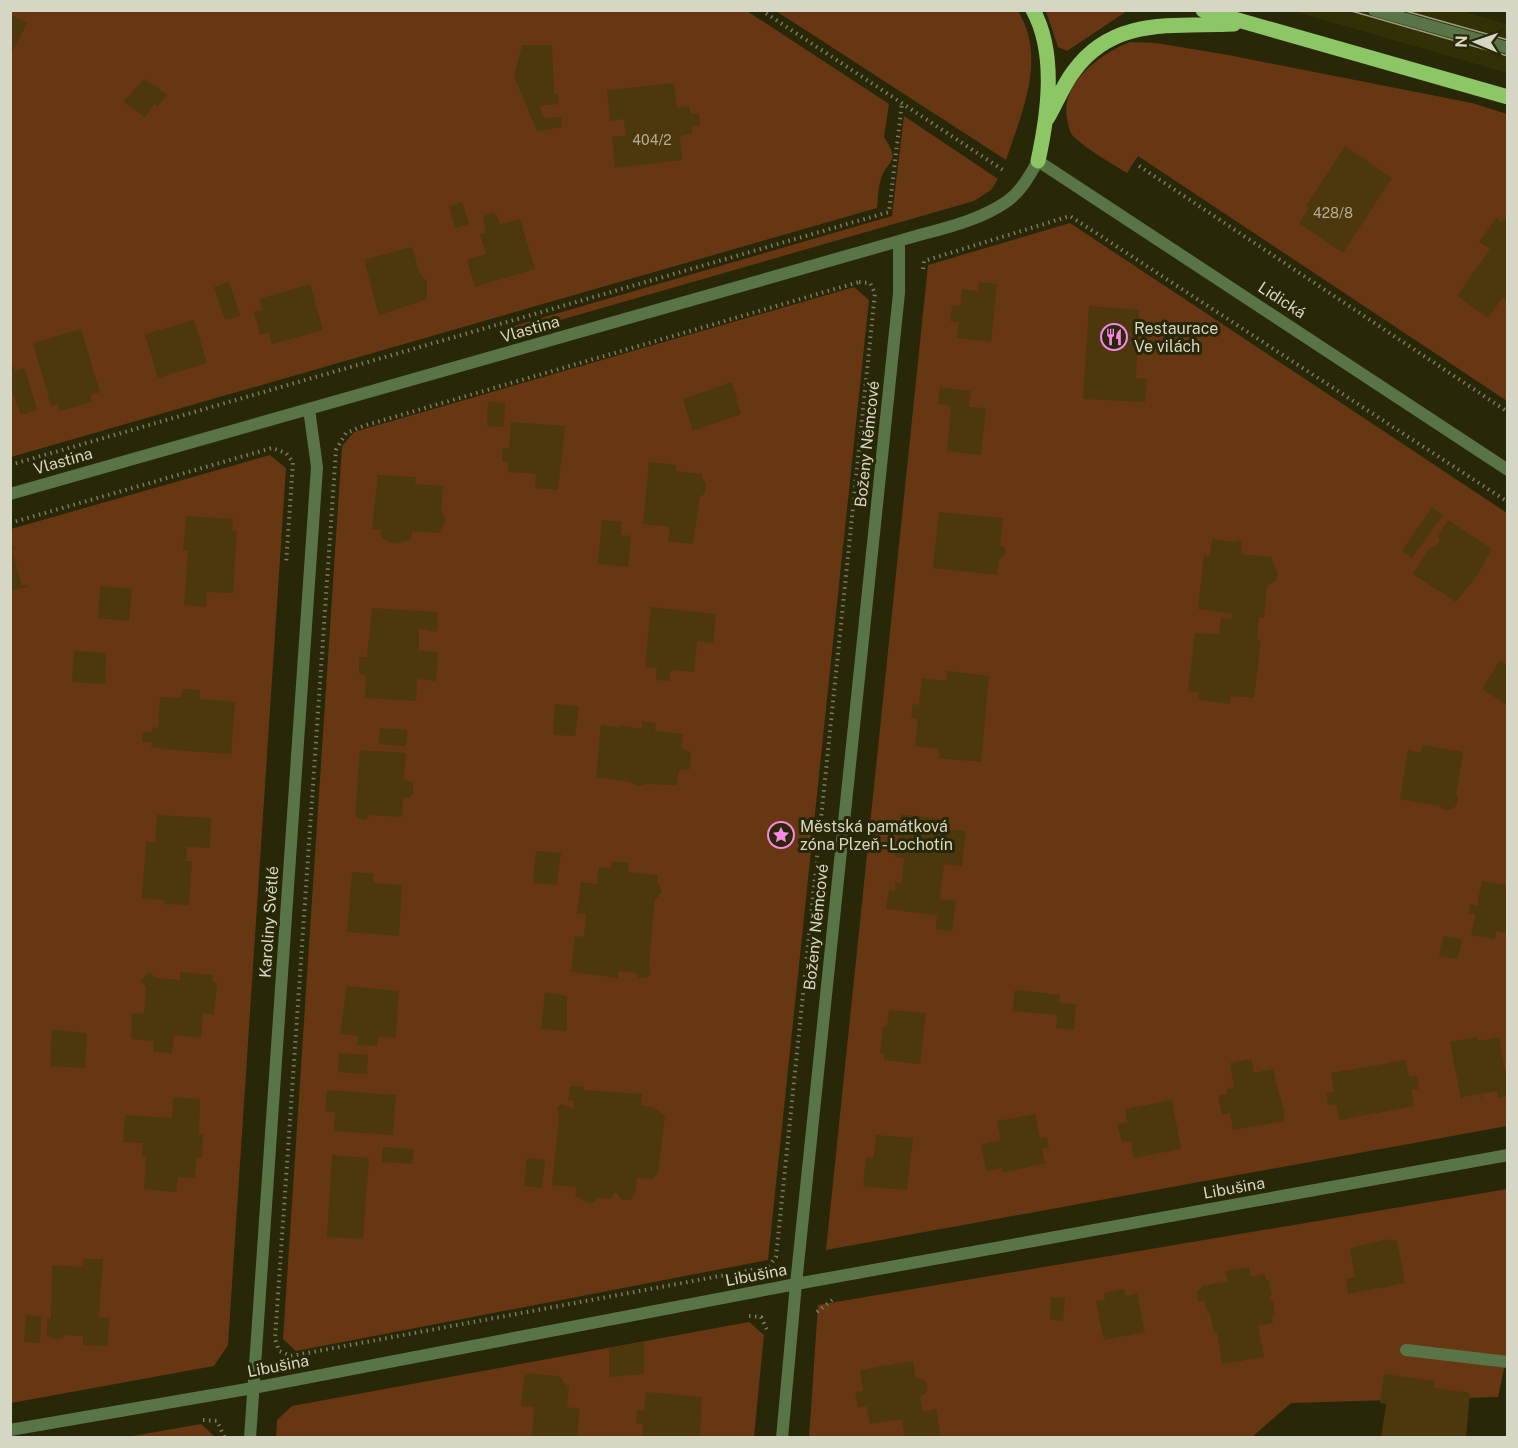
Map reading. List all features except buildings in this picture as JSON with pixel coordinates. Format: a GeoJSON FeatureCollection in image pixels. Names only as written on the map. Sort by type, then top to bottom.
{"type":"FeatureCollection","features":[{"type":"Feature","properties":{"kind":"main road"},"geometry":{"type":"LineString","coordinates":[[1033,10],[1043,37],[1047,119],[1038,161]]}},
{"type":"Feature","properties":{"kind":"main road"},"geometry":{"type":"LineString","coordinates":[[1203,10],[1508,97]]}},
{"type":"Feature","properties":{"kind":"main road"},"geometry":{"type":"LineString","coordinates":[[1047,119],[1074,71],[1099,44],[1124,31],[1146,27],[1250,24]]}},
{"type":"Feature","properties":{"kind":"street"},"geometry":{"type":"LineString","coordinates":[[1374,10],[1508,48]]}},
{"type":"Feature","properties":{"kind":"street","name":"Vlastina"},"geometry":{"type":"LineString","coordinates":[[10,494],[900,241],[988,212],[1008,201],[1024,184],[1038,161]]}},
{"type":"Feature","properties":{"kind":"street","name":"Lidická"},"geometry":{"type":"LineString","coordinates":[[1038,161],[1508,470]]}},
{"type":"Feature","properties":{"kind":"street","name":"Boženy Němcové"},"geometry":{"type":"LineString","coordinates":[[782,1437],[899,293],[900,241]]}},
{"type":"Feature","properties":{"kind":"street","name":"Karoliny Světlé"},"geometry":{"type":"LineString","coordinates":[[250,1437],[317,467],[309,409]]}},
{"type":"Feature","properties":{"kind":"street","name":"Libušina"},"geometry":{"type":"LineString","coordinates":[[10,1430],[253,1388],[796,1284],[1508,1155]]}},
{"type":"Feature","properties":{"kind":"street"},"geometry":{"type":"LineString","coordinates":[[1406,1350],[1508,1362]]}},
{"type":"Feature","properties":{"kind":"path"},"geometry":{"type":"LineString","coordinates":[[761,10],[1024,184]]}},
{"type":"Feature","properties":{"kind":"path"},"geometry":{"type":"LineString","coordinates":[[10,465],[889,212],[902,103]]}},
{"type":"Feature","properties":{"kind":"path"},"geometry":{"type":"LineString","coordinates":[[1139,166],[1508,412]]}},
{"type":"Feature","properties":{"kind":"path"},"geometry":{"type":"LineString","coordinates":[[922,273],[924,261],[1070,216],[1508,502]]}},
{"type":"Feature","properties":{"kind":"path"},"geometry":{"type":"LineString","coordinates":[[859,282],[870,283],[875,293],[776,1257],[768,1267],[291,1356],[279,1351],[275,1339],[336,450],[346,433],[363,426],[859,282]]}},
{"type":"Feature","properties":{"kind":"path"},"geometry":{"type":"LineString","coordinates":[[10,523],[272,448],[286,453],[292,462],[286,570]]}},
{"type":"Feature","properties":{"kind":"path"},"geometry":{"type":"LineString","coordinates":[[815,1317],[817,1309],[833,1299]]}},
{"type":"Feature","properties":{"kind":"path"},"geometry":{"type":"LineString","coordinates":[[748,1316],[761,1317],[768,1329],[767,1340]]}},
{"type":"Feature","properties":{"kind":"path"},"geometry":{"type":"LineString","coordinates":[[200,1420],[217,1421],[225,1437]]}},
{"type":"Feature","properties":{"kind":"shaded area"},"geometry":{"type":"Polygon","coordinates":[[[11,11],[747,11],[889,104],[884,137],[893,157],[881,179],[877,208],[11,457],[11,11]]]}},
{"type":"Feature","properties":{"kind":"shaded area"},"geometry":{"type":"Polygon","coordinates":[[[776,11],[1018,11],[1031,47],[1031,66],[1029,85],[1019,123],[1006,160],[776,11]]]}},
{"type":"Feature","properties":{"kind":"shaded area"},"geometry":{"type":"Polygon","coordinates":[[[1046,11],[1127,11],[1067,51],[1058,47],[1046,11]]]}},
{"type":"Feature","properties":{"kind":"shaded area"},"geometry":{"type":"Polygon","coordinates":[[[1293,11],[1461,11],[1507,24],[1507,73],[1293,11]]]}},
{"type":"Feature","properties":{"kind":"shaded area"},"geometry":{"type":"Polygon","coordinates":[[[1130,42],[1156,43],[1228,55],[1472,103],[1507,114],[1507,401],[1138,156],[1127,173],[1073,136],[1069,129],[1066,109],[1075,84],[1094,63],[1130,42]]]}},
{"type":"Feature","properties":{"kind":"shaded area"},"geometry":{"type":"Polygon","coordinates":[[[904,116],[998,179],[991,190],[974,201],[508,335],[507,328],[892,216],[904,116]]]}},
{"type":"Feature","properties":{"kind":"shaded area"},"geometry":{"type":"Polygon","coordinates":[[[1070,223],[1507,513],[1507,1126],[826,1250],[928,265],[1070,223]]]}},
{"type":"Feature","properties":{"kind":"shaded area"},"geometry":{"type":"Polygon","coordinates":[[[854,287],[869,300],[768,1260],[296,1351],[283,1339],[342,446],[354,432],[854,287]]]}},
{"type":"Feature","properties":{"kind":"shaded area"},"geometry":{"type":"Polygon","coordinates":[[[270,455],[286,468],[228,1345],[214,1366],[11,1403],[11,529],[270,455]]]}},
{"type":"Feature","properties":{"kind":"shaded area"},"geometry":{"type":"Polygon","coordinates":[[[1507,1189],[1508,1350],[1498,1397],[1291,1403],[1252,1437],[809,1438],[818,1305],[1507,1189]]]}},
{"type":"Feature","properties":{"kind":"shaded area"},"geometry":{"type":"Polygon","coordinates":[[[749,1322],[764,1335],[754,1437],[276,1438],[277,1420],[292,1406],[749,1322]]]}},
{"type":"Feature","properties":{"kind":"shaded area"},"geometry":{"type":"Polygon","coordinates":[[[201,1424],[215,1437],[127,1437],[201,1424]]]}},
{"type":"Feature","properties":{"kind":"tram line"},"geometry":{"type":"LineString","coordinates":[[1348,10],[1508,56]]}},
{"type":"Feature","properties":{"kind":"tram line"},"geometry":{"type":"LineString","coordinates":[[1402,10],[1508,40]]}},
{"type":"Feature","properties":{"kind":"place","name":"Restaurace Ve vilách"},"geometry":{"type":"Point","coordinates":[1114,337]}},
{"type":"Feature","properties":{"kind":"place","name":"Městská památková zóna Plzeň - Lochotín"},"geometry":{"type":"Point","coordinates":[781,835]}}]}
